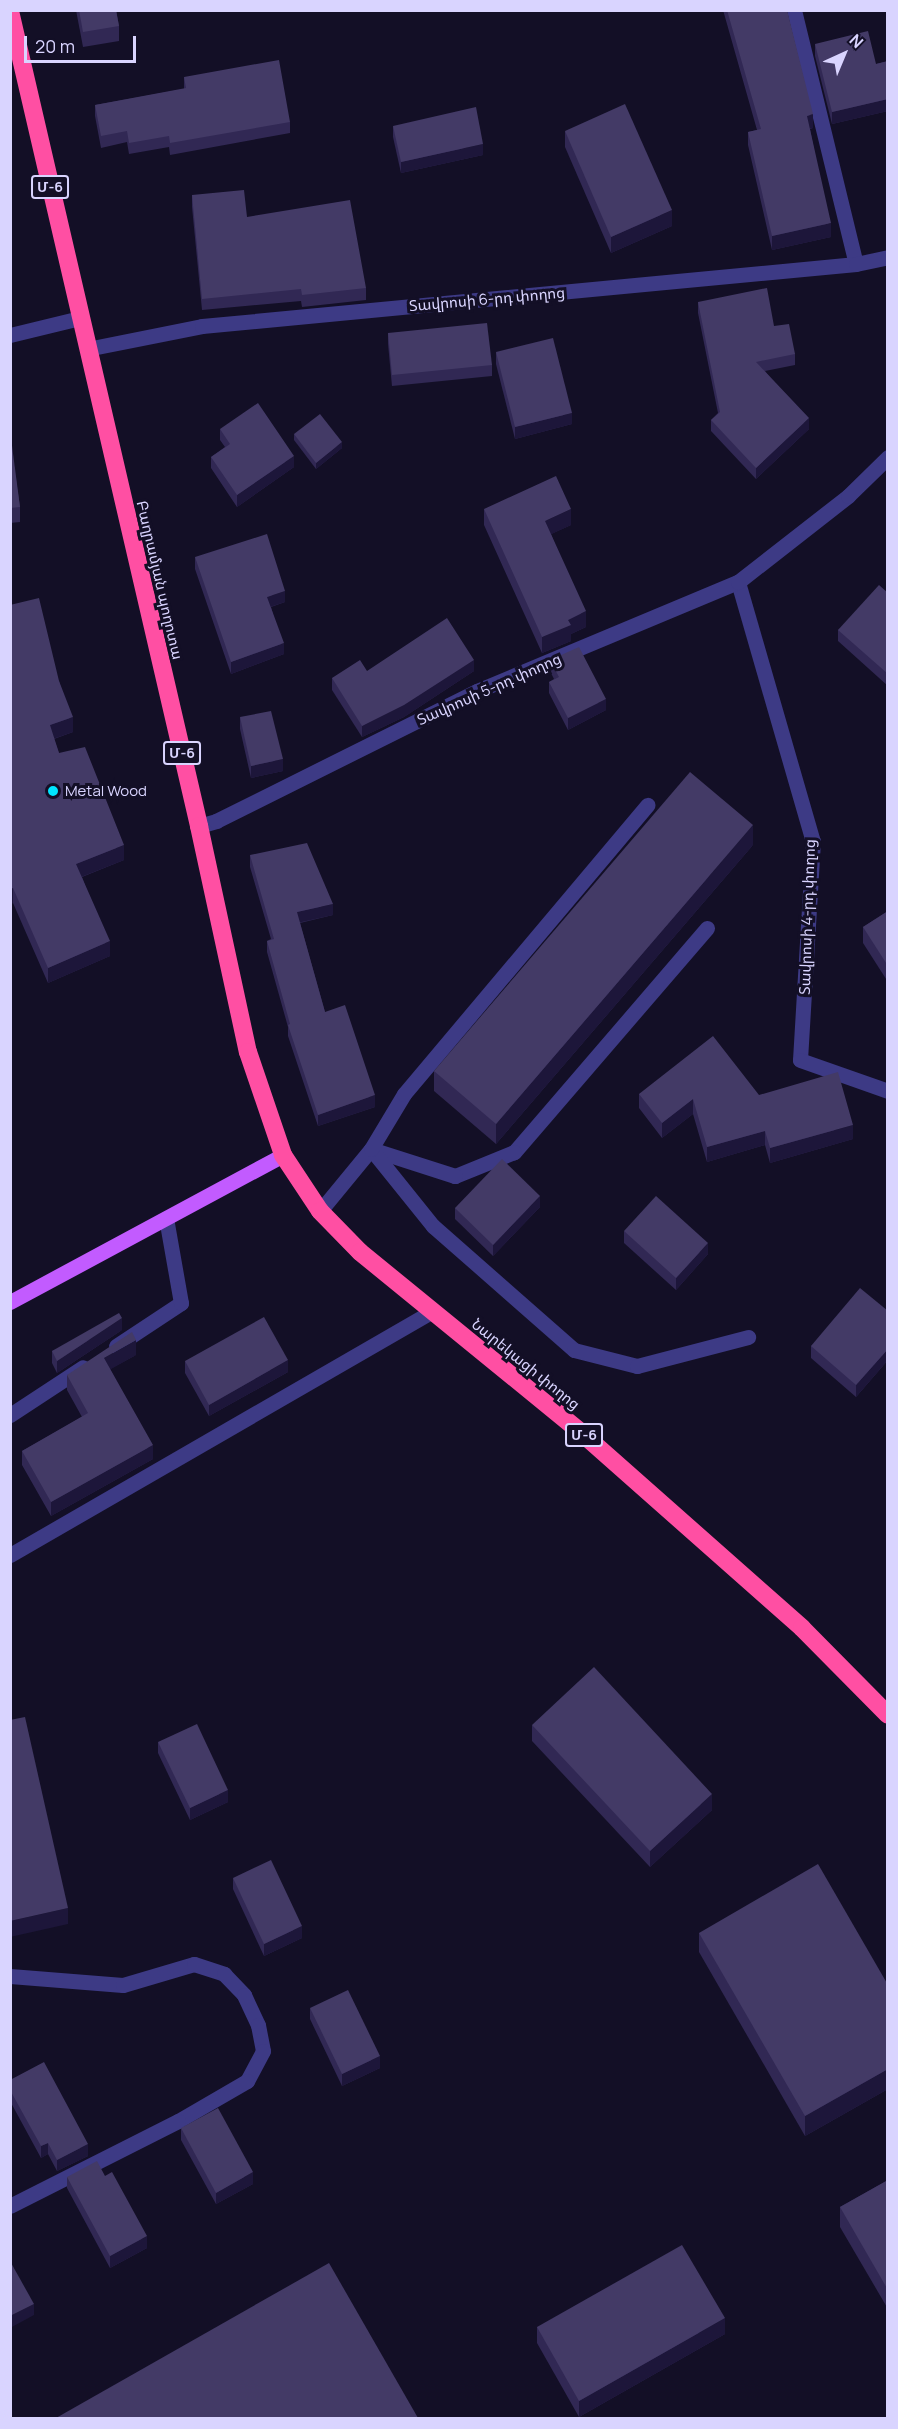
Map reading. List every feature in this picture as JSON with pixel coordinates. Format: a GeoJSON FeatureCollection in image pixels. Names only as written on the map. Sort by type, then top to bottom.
{"type":"FeatureCollection","features":[{"type":"Feature","properties":{"kind":"highway","name":"Բաղրամյան պողոտա"},"geometry":{"type":"LineString","coordinates":[[10,11],[199,826],[248,1052],[283,1155]]}},
{"type":"Feature","properties":{"kind":"highway","name":"Նարեկացի փողոց"},"geometry":{"type":"LineString","coordinates":[[283,1155],[320,1211],[360,1252],[584,1435],[802,1628],[888,1715]]}},
{"type":"Feature","properties":{"kind":"main road"},"geometry":{"type":"LineString","coordinates":[[10,1302],[283,1155]]}},
{"type":"Feature","properties":{"kind":"street"},"geometry":{"type":"LineString","coordinates":[[794,10],[856,264]]}},
{"type":"Feature","properties":{"kind":"street","name":"Տավրոսի 6-րդ փողոց"},"geometry":{"type":"LineString","coordinates":[[87,349],[202,326],[856,264],[888,257]]}},
{"type":"Feature","properties":{"kind":"street"},"geometry":{"type":"LineString","coordinates":[[10,334],[80,318]]}},
{"type":"Feature","properties":{"kind":"street","name":"Տավրոսի 5-րդ փողոց"},"geometry":{"type":"LineString","coordinates":[[199,826],[216,822],[477,691],[738,582],[848,496],[888,457]]}},
{"type":"Feature","properties":{"kind":"street","name":"Տավրոսի 4-րդ փողոց"},"geometry":{"type":"LineString","coordinates":[[738,582],[813,841],[800,1060],[887,1090]]}},
{"type":"Feature","properties":{"kind":"street"},"geometry":{"type":"LineString","coordinates":[[320,1211],[371,1149],[404,1094],[647,805]]}},
{"type":"Feature","properties":{"kind":"street"},"geometry":{"type":"LineString","coordinates":[[371,1149],[455,1176],[514,1152],[707,928]]}},
{"type":"Feature","properties":{"kind":"street"},"geometry":{"type":"LineString","coordinates":[[371,1149],[434,1226],[574,1350],[637,1366],[748,1337]]}},
{"type":"Feature","properties":{"kind":"street"},"geometry":{"type":"LineString","coordinates":[[10,1415],[181,1303],[166,1218]]}},
{"type":"Feature","properties":{"kind":"street"},"geometry":{"type":"LineString","coordinates":[[10,1555],[433,1311]]}},
{"type":"Feature","properties":{"kind":"street"},"geometry":{"type":"LineString","coordinates":[[10,1976],[123,1985],[194,1964],[224,1974],[244,1995],[258,2025],[263,2051],[247,2081],[178,2121],[10,2206]]}},
{"type":"Feature","properties":{"kind":"building"},"geometry":{"type":"Polygon","coordinates":[[[79,10],[116,10],[119,26],[83,32],[79,10]]]}},
{"type":"Feature","properties":{"kind":"building"},"geometry":{"type":"Polygon","coordinates":[[[727,10],[787,10],[813,114],[807,116],[831,223],[772,236],[748,132],[761,129],[727,10]]]}},
{"type":"Feature","properties":{"kind":"building"},"geometry":{"type":"Polygon","coordinates":[[[868,31],[876,64],[888,61],[888,99],[832,112],[815,44],[868,31]]]}},
{"type":"Feature","properties":{"kind":"building"},"geometry":{"type":"Polygon","coordinates":[[[279,60],[290,122],[170,143],[169,136],[129,143],[127,131],[101,136],[95,105],[186,88],[184,77],[279,60]]]}},
{"type":"Feature","properties":{"kind":"building"},"geometry":{"type":"Polygon","coordinates":[[[625,104],[672,210],[611,237],[565,131],[625,104]]]}},
{"type":"Feature","properties":{"kind":"building"},"geometry":{"type":"Polygon","coordinates":[[[476,107],[483,144],[401,162],[393,126],[476,107]]]}},
{"type":"Feature","properties":{"kind":"building"},"geometry":{"type":"Polygon","coordinates":[[[244,190],[247,217],[350,200],[366,288],[302,295],[301,289],[202,299],[192,195],[244,190]]]}},
{"type":"Feature","properties":{"kind":"building"},"geometry":{"type":"Polygon","coordinates":[[[767,288],[774,326],[789,324],[795,354],[756,362],[809,418],[756,468],[711,420],[720,412],[698,302],[767,288]]]}},
{"type":"Feature","properties":{"kind":"building"},"geometry":{"type":"Polygon","coordinates":[[[487,323],[492,365],[392,375],[388,333],[487,323]]]}},
{"type":"Feature","properties":{"kind":"building"},"geometry":{"type":"Polygon","coordinates":[[[553,338],[572,413],[515,427],[496,352],[553,338]]]}},
{"type":"Feature","properties":{"kind":"building"},"geometry":{"type":"Polygon","coordinates":[[[258,403],[294,456],[237,495],[211,457],[230,444],[220,429],[258,403]]]}},
{"type":"Feature","properties":{"kind":"building"},"geometry":{"type":"Polygon","coordinates":[[[320,414],[342,442],[316,463],[294,434],[320,414]]]}},
{"type":"Feature","properties":{"kind":"building"},"geometry":{"type":"Polygon","coordinates":[[[10,439],[20,507],[10,508],[10,439]]]}},
{"type":"Feature","properties":{"kind":"building"},"geometry":{"type":"Polygon","coordinates":[[[556,476],[571,509],[545,521],[586,611],[568,620],[571,625],[542,637],[484,509],[556,476]]]}},
{"type":"Feature","properties":{"kind":"building"},"geometry":{"type":"Polygon","coordinates":[[[267,534],[285,591],[267,597],[284,643],[231,662],[195,557],[267,534]]]}},
{"type":"Feature","properties":{"kind":"building"},"geometry":{"type":"Polygon","coordinates":[[[879,585],[888,593],[888,674],[838,630],[879,585]]]}},
{"type":"Feature","properties":{"kind":"building"},"geometry":{"type":"Polygon","coordinates":[[[39,598],[59,681],[73,717],[50,725],[59,753],[85,747],[124,845],[76,864],[110,941],[48,968],[13,888],[10,889],[10,605],[39,598]]]}},
{"type":"Feature","properties":{"kind":"building"},"geometry":{"type":"Polygon","coordinates":[[[447,618],[474,660],[404,705],[362,726],[332,678],[360,660],[367,671],[447,618]]]}},
{"type":"Feature","properties":{"kind":"building"},"geometry":{"type":"Polygon","coordinates":[[[579,647],[606,699],[568,718],[549,682],[559,677],[550,660],[579,647]]]}},
{"type":"Feature","properties":{"kind":"building"},"geometry":{"type":"Polygon","coordinates":[[[271,711],[283,759],[251,766],[240,717],[271,711]]]}},
{"type":"Feature","properties":{"kind":"building"},"geometry":{"type":"Polygon","coordinates":[[[690,772],[753,825],[496,1124],[434,1071],[690,772]]]}},
{"type":"Feature","properties":{"kind":"building"},"geometry":{"type":"Polygon","coordinates":[[[307,843],[333,904],[297,912],[325,1012],[345,1005],[375,1095],[318,1115],[288,1025],[290,1024],[267,941],[274,939],[250,855],[307,843]]]}},
{"type":"Feature","properties":{"kind":"building"},"geometry":{"type":"Polygon","coordinates":[[[888,911],[888,966],[863,927],[888,911]]]}},
{"type":"Feature","properties":{"kind":"building"},"geometry":{"type":"Polygon","coordinates":[[[713,1036],[759,1095],[838,1072],[853,1125],[770,1148],[765,1131],[707,1147],[693,1099],[662,1123],[639,1094],[713,1036]]]}},
{"type":"Feature","properties":{"kind":"building"},"geometry":{"type":"Polygon","coordinates":[[[502,1159],[540,1196],[493,1245],[455,1208],[502,1159]]]}},
{"type":"Feature","properties":{"kind":"building"},"geometry":{"type":"Polygon","coordinates":[[[656,1196],[708,1243],[676,1278],[624,1231],[656,1196]]]}},
{"type":"Feature","properties":{"kind":"building"},"geometry":{"type":"Polygon","coordinates":[[[860,1288],[888,1311],[888,1349],[856,1385],[811,1346],[860,1288]]]}},
{"type":"Feature","properties":{"kind":"building"},"geometry":{"type":"Polygon","coordinates":[[[119,1313],[122,1318],[57,1361],[52,1351],[119,1313]]]}},
{"type":"Feature","properties":{"kind":"building"},"geometry":{"type":"Polygon","coordinates":[[[264,1317],[288,1360],[209,1405],[185,1361],[264,1317]]]}},
{"type":"Feature","properties":{"kind":"building"},"geometry":{"type":"Polygon","coordinates":[[[132,1332],[136,1340],[104,1358],[153,1445],[51,1502],[22,1451],[88,1413],[67,1375],[132,1332]]]}},
{"type":"Feature","properties":{"kind":"building"},"geometry":{"type":"Polygon","coordinates":[[[594,1667],[712,1794],[650,1851],[532,1725],[594,1667]]]}},
{"type":"Feature","properties":{"kind":"building"},"geometry":{"type":"Polygon","coordinates":[[[25,1717],[68,1908],[10,1921],[10,1720],[25,1717]]]}},
{"type":"Feature","properties":{"kind":"building"},"geometry":{"type":"Polygon","coordinates":[[[197,1724],[228,1790],[190,1808],[158,1742],[197,1724]]]}},
{"type":"Feature","properties":{"kind":"building"},"geometry":{"type":"Polygon","coordinates":[[[271,1860],[302,1926],[264,1944],[233,1878],[271,1860]]]}},
{"type":"Feature","properties":{"kind":"building"},"geometry":{"type":"Polygon","coordinates":[[[818,1864],[888,1985],[888,2069],[805,2116],[699,1933],[818,1864]]]}},
{"type":"Feature","properties":{"kind":"building"},"geometry":{"type":"Polygon","coordinates":[[[348,1990],[380,2056],[342,2074],[310,2008],[348,1990]]]}},
{"type":"Feature","properties":{"kind":"building"},"geometry":{"type":"Polygon","coordinates":[[[44,2062],[88,2144],[57,2160],[48,2143],[41,2146],[10,2090],[10,2080],[44,2062]]]}},
{"type":"Feature","properties":{"kind":"building"},"geometry":{"type":"Polygon","coordinates":[[[218,2108],[253,2172],[216,2193],[181,2128],[218,2108]]]}},
{"type":"Feature","properties":{"kind":"building"},"geometry":{"type":"Polygon","coordinates":[[[97,2161],[105,2176],[112,2172],[147,2236],[110,2256],[67,2177],[97,2161]]]}},
{"type":"Feature","properties":{"kind":"building"},"geometry":{"type":"Polygon","coordinates":[[[888,2180],[888,2290],[840,2207],[888,2180]]]}},
{"type":"Feature","properties":{"kind":"building"},"geometry":{"type":"Polygon","coordinates":[[[682,2245],[725,2318],[579,2401],[537,2327],[682,2245]]]}},
{"type":"Feature","properties":{"kind":"building"},"geometry":{"type":"Polygon","coordinates":[[[10,2261],[34,2304],[10,2316],[10,2261]]]}},
{"type":"Feature","properties":{"kind":"building"},"geometry":{"type":"Polygon","coordinates":[[[329,2263],[418,2418],[56,2418],[329,2263]]]}},
{"type":"Feature","properties":{"kind":"place","name":"Metal Wood"},"geometry":{"type":"Point","coordinates":[53,791]}}]}
